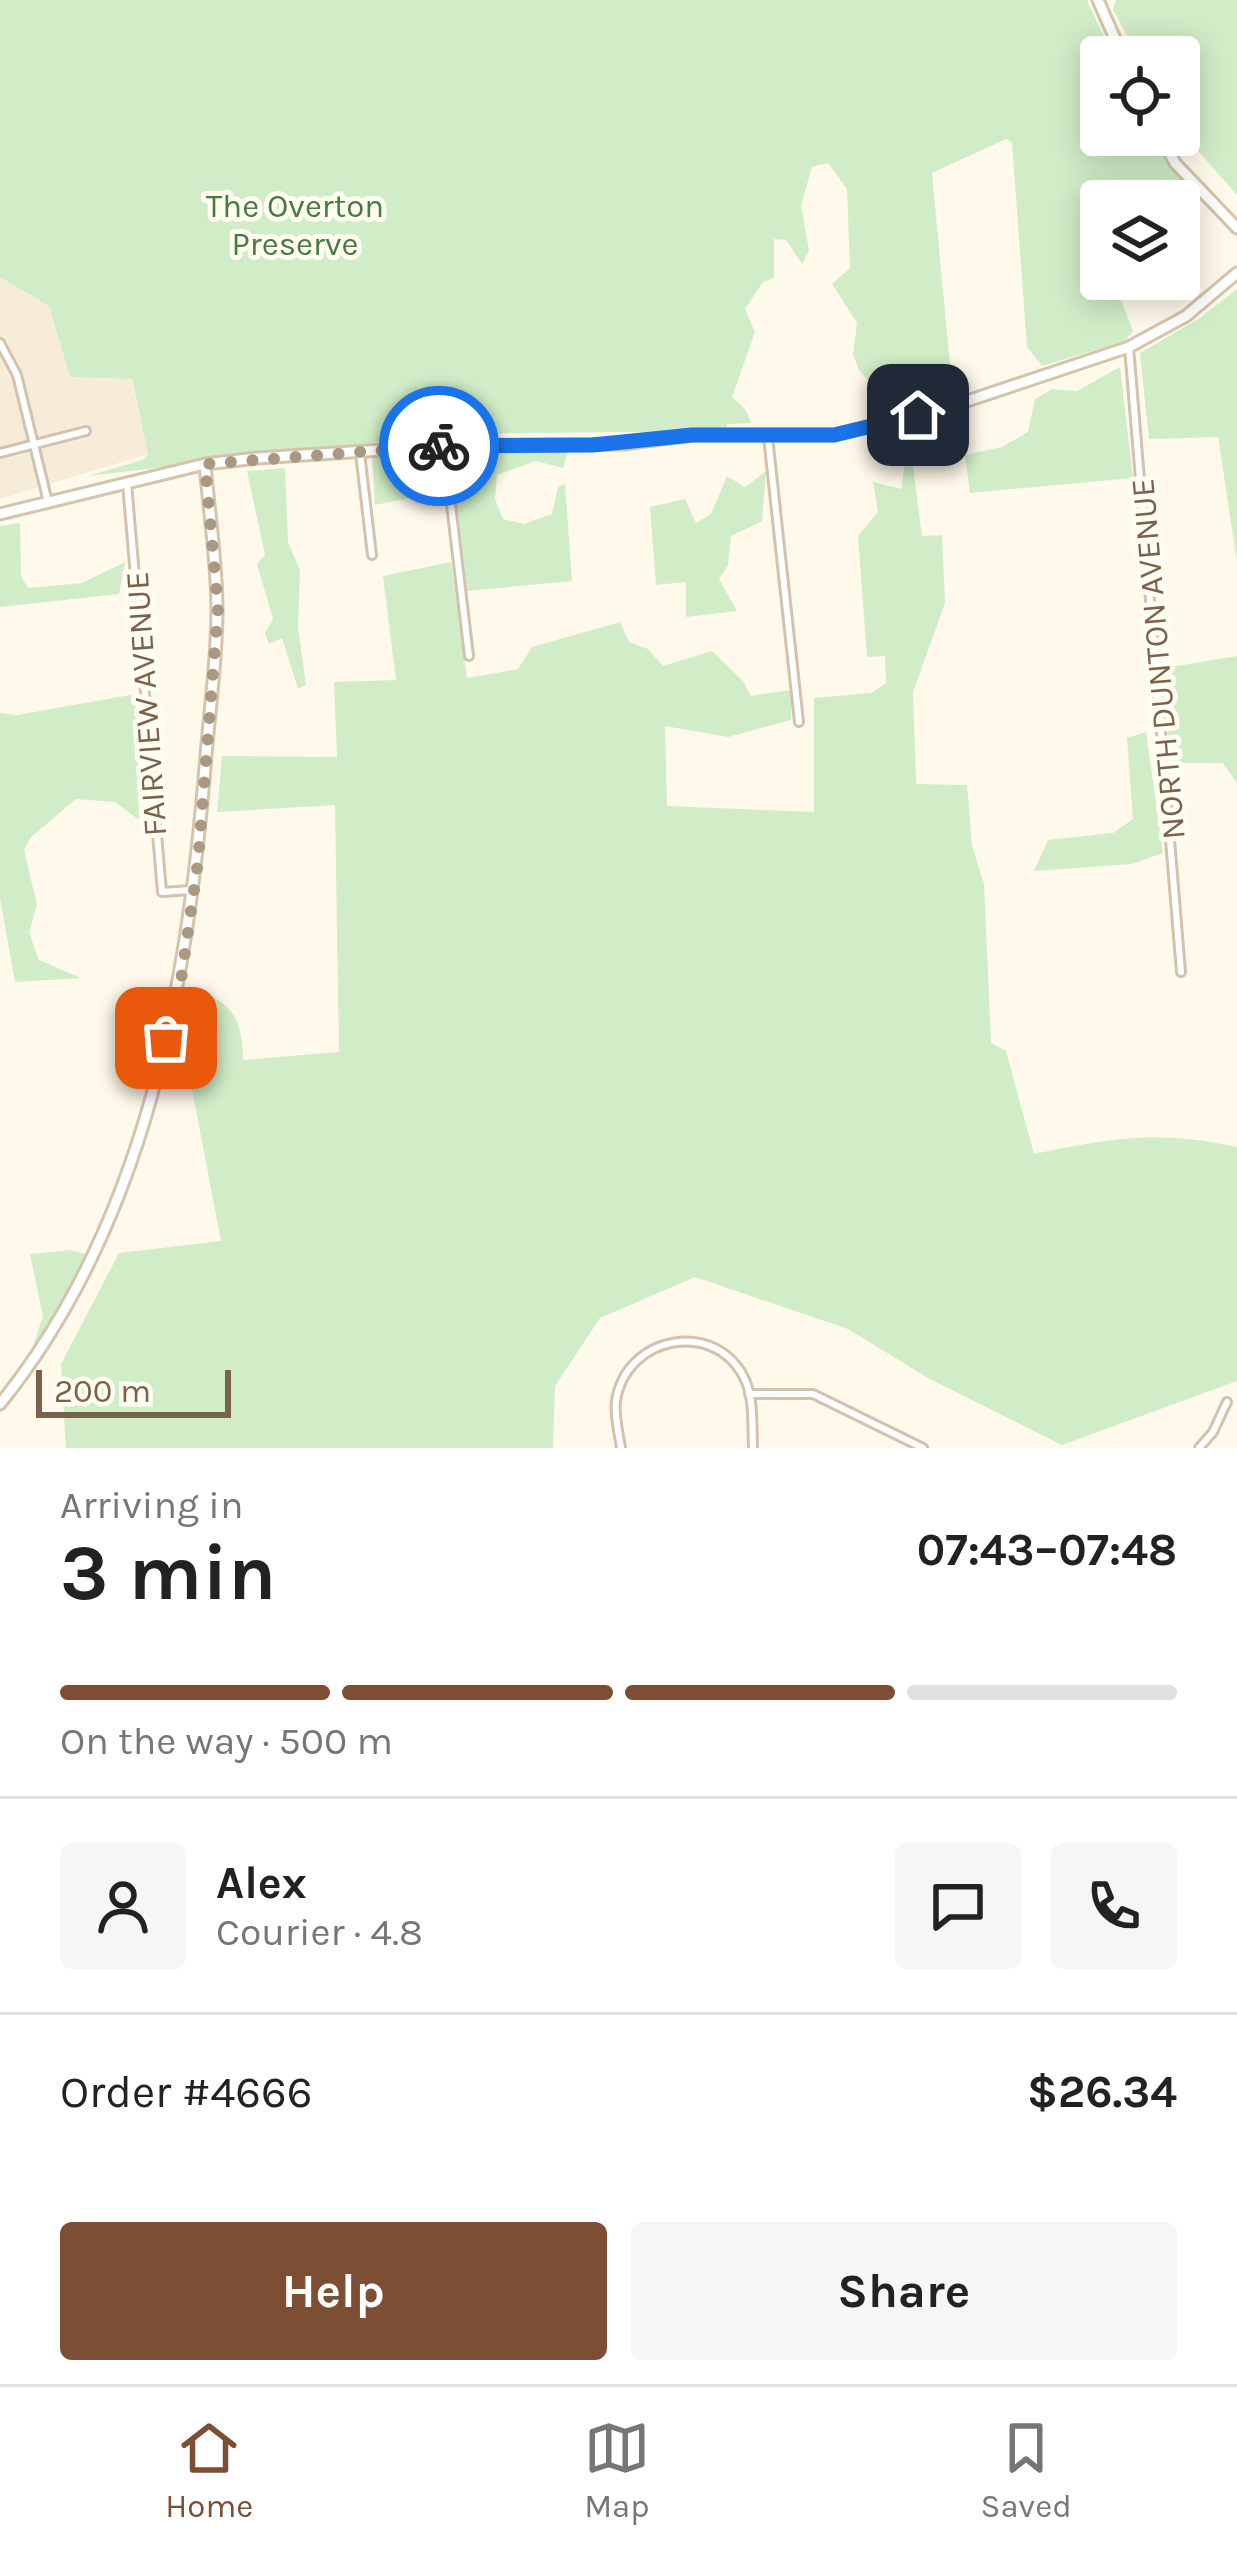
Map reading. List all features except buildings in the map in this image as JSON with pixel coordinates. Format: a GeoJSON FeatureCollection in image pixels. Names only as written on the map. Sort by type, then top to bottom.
{"type":"FeatureCollection","features":[{"type":"Feature","properties":{"kind":"street"},"geometry":{"type":"LineString","coordinates":[[1102,4],[1115,36]]}},
{"type":"Feature","properties":{"kind":"street"},"geometry":{"type":"LineString","coordinates":[[1171,156],[1237,228]]}},
{"type":"Feature","properties":{"kind":"street"},"geometry":{"type":"LineString","coordinates":[[0,514],[205,464],[360,449],[593,445],[692,435],[834,435],[879,426],[1129,347],[1186,316],[1237,273]]}},
{"type":"Feature","properties":{"kind":"street"},"geometry":{"type":"LineString","coordinates":[[0,343],[17,375],[48,502]]}},
{"type":"Feature","properties":{"kind":"street","name":"NORTH DUNTON AVENUE"},"geometry":{"type":"LineString","coordinates":[[1129,347],[1181,972]]}},
{"type":"Feature","properties":{"kind":"street"},"geometry":{"type":"LineString","coordinates":[[0,453],[86,431]]}},
{"type":"Feature","properties":{"kind":"street"},"geometry":{"type":"LineString","coordinates":[[768,437],[799,722]]}},
{"type":"Feature","properties":{"kind":"street"},"geometry":{"type":"LineString","coordinates":[[444,446],[469,656]]}},
{"type":"Feature","properties":{"kind":"street"},"geometry":{"type":"LineString","coordinates":[[360,449],[372,555]]}},
{"type":"Feature","properties":{"kind":"street"},"geometry":{"type":"LineString","coordinates":[[0,1404],[42,1352],[111,1223],[177,1008],[195,889],[218,609],[205,464]]}},
{"type":"Feature","properties":{"kind":"street","name":"FAIRVIEW AVENUE"},"geometry":{"type":"LineString","coordinates":[[127,483],[146,693],[143,713],[162,892],[195,889]]}},
{"type":"Feature","properties":{"kind":"street"},"geometry":{"type":"LineString","coordinates":[[621,1448],[615,1403],[623,1378],[640,1355],[661,1344],[685,1340],[706,1344],[730,1359],[749,1394],[753,1448]]}},
{"type":"Feature","properties":{"kind":"street"},"geometry":{"type":"LineString","coordinates":[[749,1394],[813,1394],[923,1448]]}},
{"type":"Feature","properties":{"kind":"street"},"geometry":{"type":"LineString","coordinates":[[1199,1448],[1213,1432],[1227,1402]]}},
{"type":"Feature","properties":{"kind":"shaded area"},"geometry":{"type":"Polygon","coordinates":[[[0,277],[49,306],[70,377],[131,379],[148,454],[0,499],[0,277]]]}},
{"type":"Feature","properties":{"kind":"green space","name":"The Overton Preserve"},"geometry":{"type":"Polygon","coordinates":[[[0,0],[1087,0],[1103,36],[1080,36],[1080,156],[1163,156],[1182,180],[1080,180],[1080,300],[1121,300],[1133,331],[1125,341],[1042,366],[1027,347],[1012,142],[1006,139],[932,173],[953,397],[950,402],[882,420],[877,390],[853,355],[857,323],[832,284],[850,268],[847,189],[828,163],[812,167],[801,205],[809,251],[802,264],[786,240],[774,239],[774,278],[763,282],[745,309],[755,332],[732,397],[746,410],[751,423],[727,424],[727,431],[449,434],[88,476],[148,454],[132,379],[70,377],[49,306],[0,277],[0,0]]]}},
{"type":"Feature","properties":{"kind":"green space"},"geometry":{"type":"Polygon","coordinates":[[[1116,0],[1237,0],[1237,195],[1200,153],[1200,36],[1127,36],[1113,10],[1116,0]]]}},
{"type":"Feature","properties":{"kind":"green space"},"geometry":{"type":"Polygon","coordinates":[[[1237,289],[1237,562],[1218,437],[1149,439],[1140,353],[1200,318],[1237,289]]]}},
{"type":"Feature","properties":{"kind":"green space"},"geometry":{"type":"Polygon","coordinates":[[[1120,367],[1133,478],[970,493],[965,455],[1002,447],[1028,432],[1035,399],[1052,389],[1077,391],[1120,367]]]}},
{"type":"Feature","properties":{"kind":"green space"},"geometry":{"type":"Polygon","coordinates":[[[909,436],[922,536],[942,535],[945,603],[913,692],[916,784],[967,785],[972,846],[984,884],[991,1043],[1006,1051],[1034,1154],[1135,1138],[1237,1147],[1237,1381],[1062,1445],[928,1378],[848,1329],[695,1277],[600,1318],[555,1386],[553,1448],[66,1448],[61,1364],[119,1253],[221,1241],[187,1063],[193,986],[232,1013],[243,1060],[339,1052],[335,805],[217,812],[222,756],[337,757],[334,682],[396,680],[383,576],[451,562],[467,678],[518,669],[532,647],[620,622],[629,642],[648,649],[663,666],[712,651],[743,681],[751,696],[791,690],[791,720],[728,737],[665,726],[667,806],[814,812],[814,698],[871,693],[886,683],[885,656],[867,657],[858,536],[878,512],[873,482],[901,489],[909,436]]]}},
{"type":"Feature","properties":{"kind":"green space"},"geometry":{"type":"Polygon","coordinates":[[[450,451],[568,452],[563,468],[536,461],[497,475],[495,499],[503,519],[524,524],[552,514],[558,487],[565,484],[572,581],[467,591],[450,451]]]}},
{"type":"Feature","properties":{"kind":"green space"},"geometry":{"type":"Polygon","coordinates":[[[440,452],[441,482],[420,496],[375,505],[372,456],[440,452]]]}},
{"type":"Feature","properties":{"kind":"green space"},"geometry":{"type":"Polygon","coordinates":[[[285,468],[288,542],[300,570],[298,627],[306,685],[298,689],[282,638],[269,644],[265,633],[273,619],[257,564],[265,555],[247,471],[285,468]]]}},
{"type":"Feature","properties":{"kind":"green space"},"geometry":{"type":"Polygon","coordinates":[[[766,471],[762,521],[731,536],[728,565],[719,579],[737,611],[686,617],[686,582],[656,585],[650,507],[685,499],[696,523],[711,514],[727,476],[745,487],[766,471]]]}},
{"type":"Feature","properties":{"kind":"green space"},"geometry":{"type":"Polygon","coordinates":[[[20,523],[21,576],[28,588],[82,583],[125,562],[119,594],[0,607],[0,526],[20,523]]]}},
{"type":"Feature","properties":{"kind":"green space"},"geometry":{"type":"Polygon","coordinates":[[[1237,656],[1237,783],[1223,763],[1169,763],[1165,668],[1237,656]]]}},
{"type":"Feature","properties":{"kind":"green space"},"geometry":{"type":"Polygon","coordinates":[[[136,694],[139,820],[115,802],[76,799],[31,837],[24,850],[37,905],[29,933],[39,960],[81,978],[15,982],[0,898],[0,713],[17,715],[136,694]]]}},
{"type":"Feature","properties":{"kind":"green space"},"geometry":{"type":"Polygon","coordinates":[[[1146,732],[1163,853],[1132,864],[1034,871],[1048,840],[1113,833],[1133,819],[1127,738],[1146,732]]]}},
{"type":"Feature","properties":{"kind":"green space"},"geometry":{"type":"Polygon","coordinates":[[[70,1250],[89,1255],[39,1346],[33,1346],[43,1316],[30,1254],[70,1250]]]}},
{"type":"Feature","properties":{"kind":"way so far"},"geometry":{"type":"LineString","coordinates":[[166,1038],[177,1008],[198,862],[218,609],[205,464],[439,446]]}},
{"type":"Feature","properties":{"kind":"route"},"geometry":{"type":"LineString","coordinates":[[439,446],[623,444],[692,435],[834,435],[918,415]]}}]}
